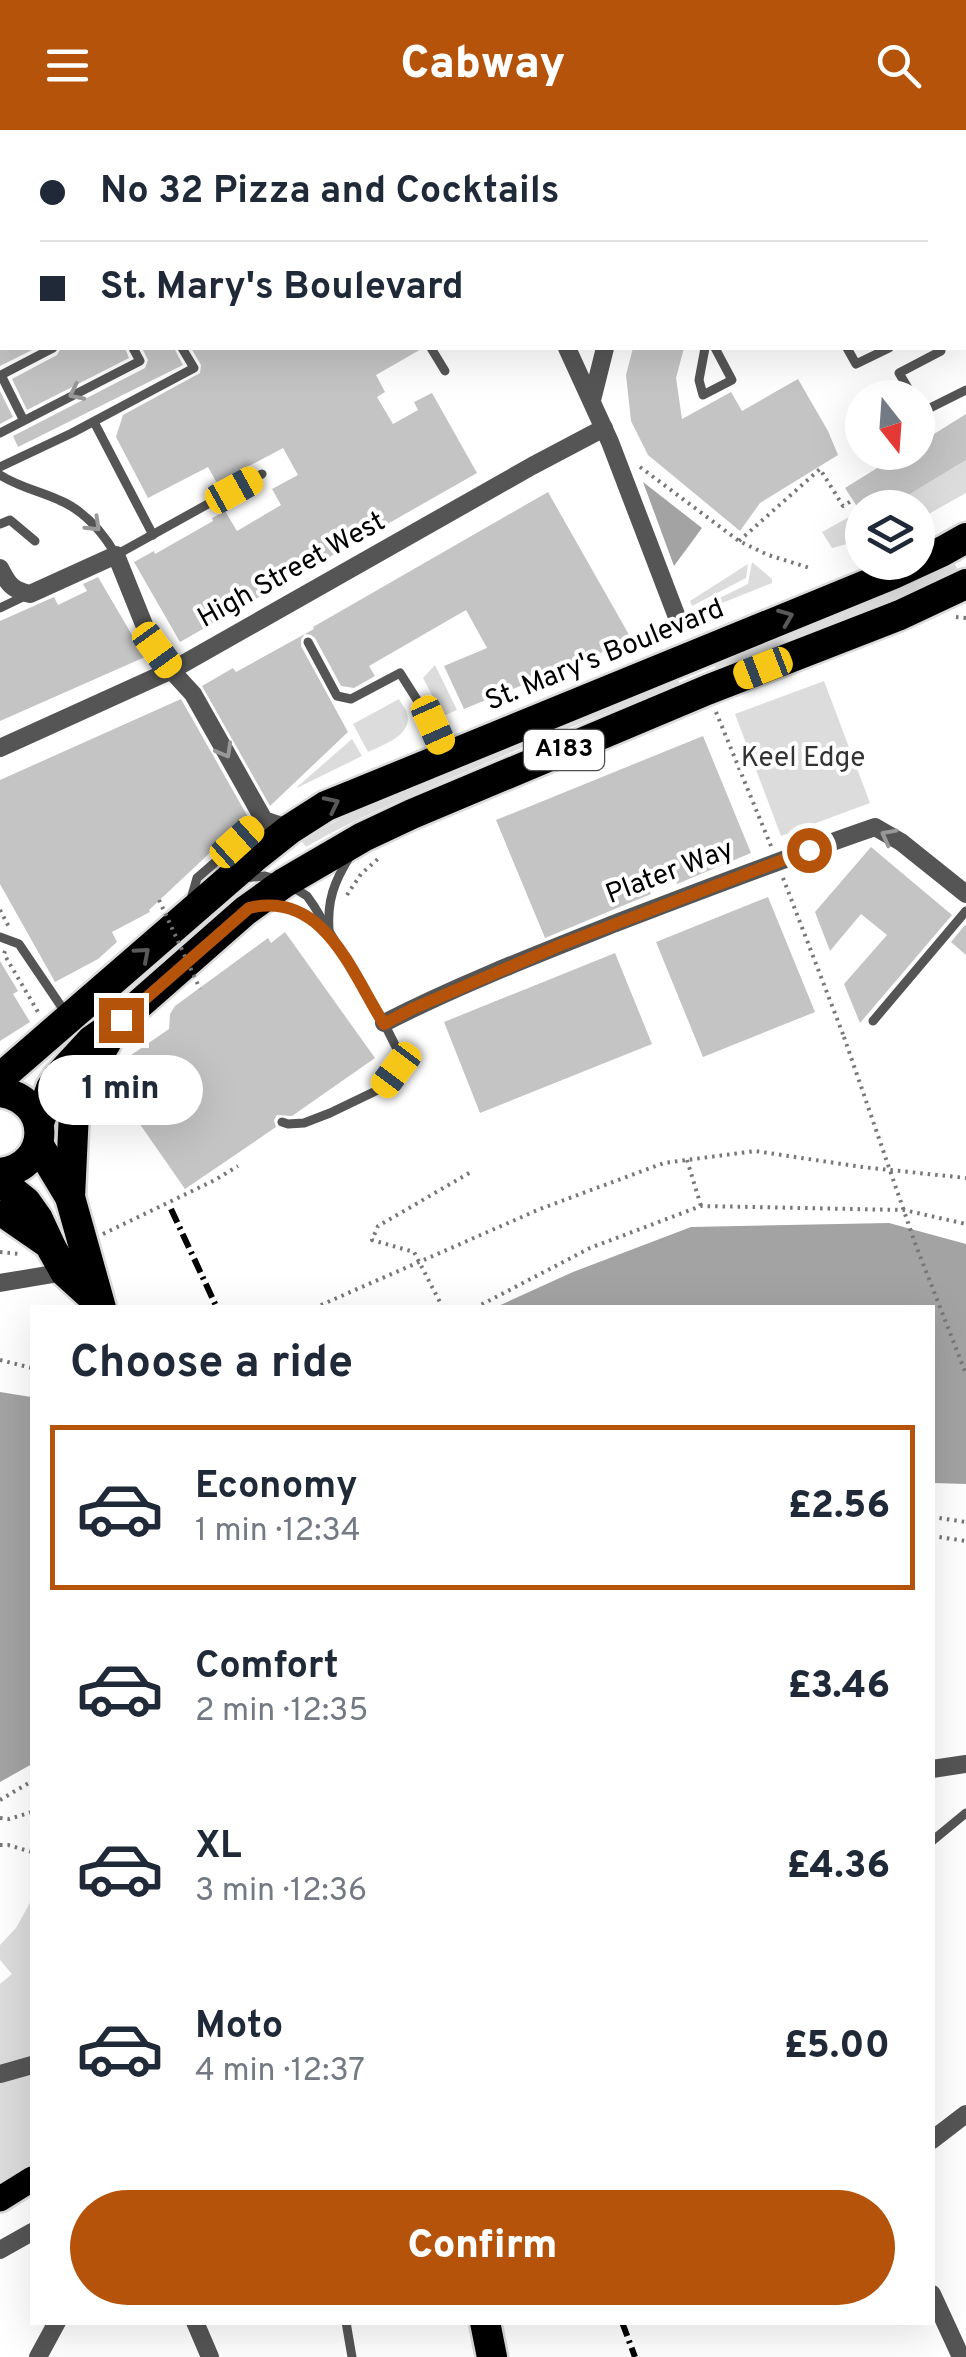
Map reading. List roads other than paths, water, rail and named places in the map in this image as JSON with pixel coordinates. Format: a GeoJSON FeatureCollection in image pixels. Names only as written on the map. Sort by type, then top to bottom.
{"type":"FeatureCollection","features":[{"type":"Feature","properties":{"kind":"highway","name":"St. Mary's Boulevard"},"geometry":{"type":"LineString","coordinates":[[0,1078],[55,1018],[226,882],[277,824],[893,574],[966,538]]}},
{"type":"Feature","properties":{"kind":"highway","name":"A183"},"geometry":{"type":"LineString","coordinates":[[38,1134],[51,1088],[64,1068],[92,1040],[284,883],[362,837],[966,584]]}},
{"type":"Feature","properties":{"kind":"highway"},"geometry":{"type":"LineString","coordinates":[[70,1198],[77,1100],[88,1071],[121,1020]]}},
{"type":"Feature","properties":{"kind":"highway"},"geometry":{"type":"LineString","coordinates":[[0,1092],[24,1101],[34,1112],[38,1134],[70,1198],[100,1305]]}},
{"type":"Feature","properties":{"kind":"highway"},"geometry":{"type":"LineString","coordinates":[[0,1172],[23,1165],[32,1156],[38,1134]]}},
{"type":"Feature","properties":{"kind":"highway"},"geometry":{"type":"LineString","coordinates":[[0,1181],[26,1202],[38,1220],[47,1258],[100,1305]]}},
{"type":"Feature","properties":{"kind":"highway"},"geometry":{"type":"LineString","coordinates":[[487,2325],[492,2357]]}},
{"type":"Feature","properties":{"kind":"main road"},"geometry":{"type":"LineString","coordinates":[[0,1212],[47,1258]]}},
{"type":"Feature","properties":{"kind":"main road"},"geometry":{"type":"LineString","coordinates":[[0,2199],[30,2179]]}},
{"type":"Feature","properties":{"kind":"street"},"geometry":{"type":"LineString","coordinates":[[568,350],[604,428],[680,625]]}},
{"type":"Feature","properties":{"kind":"street"},"geometry":{"type":"LineString","coordinates":[[592,401],[605,350]]}},
{"type":"Feature","properties":{"kind":"street","name":"High Street West"},"geometry":{"type":"LineString","coordinates":[[0,748],[171,670],[604,428]]}},
{"type":"Feature","properties":{"kind":"street"},"geometry":{"type":"LineString","coordinates":[[0,568],[14,590],[30,594],[116,555],[147,632],[171,670],[193,694],[277,824]]}},
{"type":"Feature","properties":{"kind":"street"},"geometry":{"type":"LineString","coordinates":[[932,601],[966,604]]}},
{"type":"Feature","properties":{"kind":"street","name":"Plater Way"},"geometry":{"type":"LineString","coordinates":[[384,1024],[563,944],[875,827],[902,842],[966,894]]}},
{"type":"Feature","properties":{"kind":"street"},"geometry":{"type":"LineString","coordinates":[[0,1283],[47,1258]]}},
{"type":"Feature","properties":{"kind":"street"},"geometry":{"type":"LineString","coordinates":[[935,1768],[966,1764]]}},
{"type":"Feature","properties":{"kind":"street"},"geometry":{"type":"LineString","coordinates":[[0,2074],[30,2066]]}},
{"type":"Feature","properties":{"kind":"street"},"geometry":{"type":"LineString","coordinates":[[935,2138],[966,2114]]}},
{"type":"Feature","properties":{"kind":"street"},"geometry":{"type":"LineString","coordinates":[[0,2250],[30,2233]]}},
{"type":"Feature","properties":{"kind":"street"},"geometry":{"type":"LineString","coordinates":[[935,2301],[961,2357]]}},
{"type":"Feature","properties":{"kind":"street"},"geometry":{"type":"LineString","coordinates":[[38,2357],[55,2325]]}},
{"type":"Feature","properties":{"kind":"street"},"geometry":{"type":"LineString","coordinates":[[196,2325],[210,2357]]}},
{"type":"Feature","properties":{"kind":"lane"},"geometry":{"type":"LineString","coordinates":[[23,419],[0,375],[50,350]]}},
{"type":"Feature","properties":{"kind":"lane"},"geometry":{"type":"LineString","coordinates":[[0,433],[140,361],[135,350]]}},
{"type":"Feature","properties":{"kind":"lane"},"geometry":{"type":"LineString","coordinates":[[0,467],[194,368],[183,350]]}},
{"type":"Feature","properties":{"kind":"lane"},"geometry":{"type":"LineString","coordinates":[[431,350],[445,371]]}},
{"type":"Feature","properties":{"kind":"lane"},"geometry":{"type":"LineString","coordinates":[[705,350],[699,380],[703,394],[732,380],[716,350]]}},
{"type":"Feature","properties":{"kind":"lane"},"geometry":{"type":"LineString","coordinates":[[848,350],[856,364],[885,350]]}},
{"type":"Feature","properties":{"kind":"lane"},"geometry":{"type":"LineString","coordinates":[[902,380],[898,373],[942,351]]}},
{"type":"Feature","properties":{"kind":"lane"},"geometry":{"type":"LineString","coordinates":[[935,406],[966,390]]}},
{"type":"Feature","properties":{"kind":"lane"},"geometry":{"type":"LineString","coordinates":[[94,422],[153,534]]}},
{"type":"Feature","properties":{"kind":"lane"},"geometry":{"type":"LineString","coordinates":[[0,475],[80,512],[106,536],[116,555],[262,474]]}},
{"type":"Feature","properties":{"kind":"lane"},"geometry":{"type":"LineString","coordinates":[[0,524],[10,520],[35,542]]}},
{"type":"Feature","properties":{"kind":"lane"},"geometry":{"type":"LineString","coordinates":[[0,608],[30,594]]}},
{"type":"Feature","properties":{"kind":"lane"},"geometry":{"type":"LineString","coordinates":[[308,642],[338,696],[351,699],[400,673],[447,755]]}},
{"type":"Feature","properties":{"kind":"lane"},"geometry":{"type":"LineString","coordinates":[[187,916],[196,878],[277,824]]}},
{"type":"Feature","properties":{"kind":"lane"},"geometry":{"type":"LineString","coordinates":[[329,934],[332,891],[362,837]]}},
{"type":"Feature","properties":{"kind":"lane"},"geometry":{"type":"LineString","coordinates":[[226,882],[265,876],[306,896],[397,1050],[396,1070],[382,1088],[304,1122],[282,1122]]}},
{"type":"Feature","properties":{"kind":"lane"},"geometry":{"type":"LineString","coordinates":[[249,908],[285,905],[306,915],[329,934]]}},
{"type":"Feature","properties":{"kind":"lane"},"geometry":{"type":"LineString","coordinates":[[873,1021],[966,910]]}},
{"type":"Feature","properties":{"kind":"lane"},"geometry":{"type":"LineString","coordinates":[[4,939],[18,944],[55,1018]]}},
{"type":"Feature","properties":{"kind":"lane"},"geometry":{"type":"LineString","coordinates":[[295,1113],[313,1117],[331,1112]]}},
{"type":"Feature","properties":{"kind":"lane"},"geometry":{"type":"LineString","coordinates":[[935,1839],[966,1813]]}},
{"type":"Feature","properties":{"kind":"lane"},"geometry":{"type":"LineString","coordinates":[[347,2325],[352,2357]]}},
{"type":"Feature","properties":{"kind":"railway"},"geometry":{"type":"LineString","coordinates":[[171,1209],[216,1305]]}},
{"type":"Feature","properties":{"kind":"railway"},"geometry":{"type":"LineString","coordinates":[[623,2325],[635,2357]]}},
{"type":"Feature","properties":{"kind":"park label","name":"Keel Edge"},"geometry":{"type":"Point","coordinates":[803,759]}}]}
